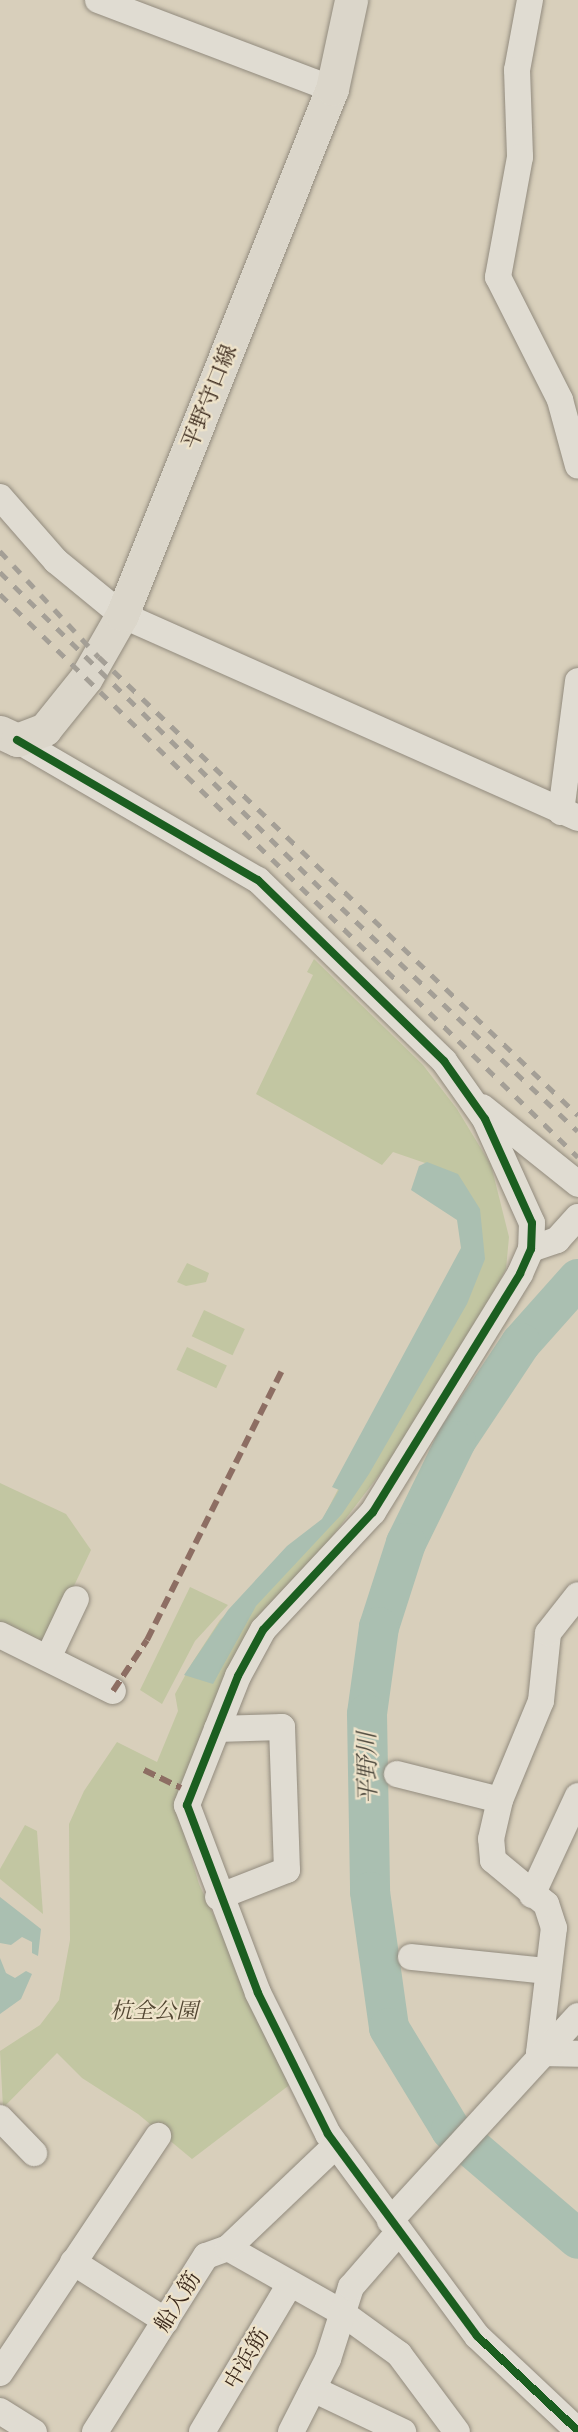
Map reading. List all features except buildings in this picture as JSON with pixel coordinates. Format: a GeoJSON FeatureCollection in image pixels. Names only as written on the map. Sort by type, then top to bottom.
{"type":"FeatureCollection","features":[{"type":"Feature","properties":{"kind":"main road","name":"平野守口線"},"geometry":{"type":"LineString","coordinates":[[8,736],[45,729],[64,709],[122,615],[332,89],[351,0]]}},
{"type":"Feature","properties":{"kind":"street"},"geometry":{"type":"LineString","coordinates":[[98,0],[332,89]]}},
{"type":"Feature","properties":{"kind":"street"},"geometry":{"type":"LineString","coordinates":[[530,0],[517,70],[520,157],[498,277],[560,400],[578,466]]}},
{"type":"Feature","properties":{"kind":"street"},"geometry":{"type":"LineString","coordinates":[[0,497],[56,561],[122,615],[569,815],[578,681]]}},
{"type":"Feature","properties":{"kind":"street"},"geometry":{"type":"LineString","coordinates":[[8,736],[258,880],[444,1061],[470,1097],[532,1223],[531,1249],[477,1348],[373,1512],[263,1630],[217,1729],[187,1805],[218,1897],[258,1993],[336,2145],[394,2227],[477,2336],[578,2431]]}},
{"type":"Feature","properties":{"kind":"street"},"geometry":{"type":"LineString","coordinates":[[470,1097],[578,1184]]}},
{"type":"Feature","properties":{"kind":"street"},"geometry":{"type":"LineString","coordinates":[[531,1249],[556,1240],[578,1218]]}},
{"type":"Feature","properties":{"kind":"street"},"geometry":{"type":"LineString","coordinates":[[48,1658],[76,1599]]}},
{"type":"Feature","properties":{"kind":"street"},"geometry":{"type":"LineString","coordinates":[[539,2053],[547,1971],[554,1928],[546,1904],[532,1895],[493,1860],[500,1800],[541,1701],[548,1633],[573,1605]]}},
{"type":"Feature","properties":{"kind":"street"},"geometry":{"type":"LineString","coordinates":[[0,1635],[113,1690]]}},
{"type":"Feature","properties":{"kind":"street"},"geometry":{"type":"LineString","coordinates":[[217,1729],[282,1727],[287,1870],[218,1897]]}},
{"type":"Feature","properties":{"kind":"street"},"geometry":{"type":"LineString","coordinates":[[397,1774],[500,1800]]}},
{"type":"Feature","properties":{"kind":"street"},"geometry":{"type":"LineString","coordinates":[[532,1895],[578,1796]]}},
{"type":"Feature","properties":{"kind":"street"},"geometry":{"type":"LineString","coordinates":[[411,1957],[547,1971]]}},
{"type":"Feature","properties":{"kind":"street"},"geometry":{"type":"LineString","coordinates":[[291,2432],[313,2389],[351,2287],[447,2158],[539,2053],[578,2016]]}},
{"type":"Feature","properties":{"kind":"street"},"geometry":{"type":"LineString","coordinates":[[539,2053],[578,2054]]}},
{"type":"Feature","properties":{"kind":"street"},"geometry":{"type":"LineString","coordinates":[[0,2118],[34,2153]]}},
{"type":"Feature","properties":{"kind":"street"},"geometry":{"type":"LineString","coordinates":[[0,2373],[158,2136]]}},
{"type":"Feature","properties":{"kind":"street","name":"船入筋"},"geometry":{"type":"LineString","coordinates":[[95,2432],[206,2256],[228,2248],[336,2145]]}},
{"type":"Feature","properties":{"kind":"street"},"geometry":{"type":"LineString","coordinates":[[228,2248],[341,2312],[399,2354],[457,2432]]}},
{"type":"Feature","properties":{"kind":"street"},"geometry":{"type":"LineString","coordinates":[[74,2262],[166,2321]]}},
{"type":"Feature","properties":{"kind":"street","name":"中浜筋"},"geometry":{"type":"LineString","coordinates":[[202,2432],[290,2284]]}},
{"type":"Feature","properties":{"kind":"street"},"geometry":{"type":"LineString","coordinates":[[313,2389],[403,2432]]}},
{"type":"Feature","properties":{"kind":"street"},"geometry":{"type":"LineString","coordinates":[[0,2411],[34,2432]]}},
{"type":"Feature","properties":{"kind":"green space","name":"杭全公園"},"geometry":{"type":"Polygon","coordinates":[[[314,959],[423,1065],[457,1109],[491,1165],[509,1237],[506,1269],[478,1321],[405,1441],[321,1551],[177,1810],[199,1884],[292,2083],[192,2159],[138,2114],[82,2078],[57,2053],[3,2108],[0,2051],[40,2025],[59,2000],[70,1940],[69,1824],[84,1791],[117,1742],[157,1762],[178,1711],[175,1694],[192,1663],[220,1620],[318,1528],[463,1248],[459,1220],[428,1164],[393,1152],[382,1165],[256,1094],[313,975],[307,972],[314,959]]]}},
{"type":"Feature","properties":{"kind":"green space"},"geometry":{"type":"Polygon","coordinates":[[[187,1263],[209,1273],[206,1282],[186,1286],[177,1282],[187,1263]]]}},
{"type":"Feature","properties":{"kind":"green space"},"geometry":{"type":"Polygon","coordinates":[[[204,1310],[245,1329],[233,1355],[192,1336],[204,1310]]]}},
{"type":"Feature","properties":{"kind":"green space"},"geometry":{"type":"Polygon","coordinates":[[[187,1347],[227,1366],[216,1388],[176,1370],[187,1347]]]}},
{"type":"Feature","properties":{"kind":"green space"},"geometry":{"type":"Polygon","coordinates":[[[0,1483],[66,1514],[91,1550],[43,1651],[0,1628],[0,1483]]]}},
{"type":"Feature","properties":{"kind":"green space"},"geometry":{"type":"Polygon","coordinates":[[[190,1587],[228,1605],[195,1641],[162,1704],[140,1690],[190,1587]]]}},
{"type":"Feature","properties":{"kind":"green space"},"geometry":{"type":"Polygon","coordinates":[[[25,1825],[37,1831],[43,1914],[0,1879],[0,1869],[25,1825]]]}},
{"type":"Feature","properties":{"kind":"shaded area"},"geometry":{"type":"Polygon","coordinates":[[[427,1162],[458,1174],[480,1209],[485,1259],[467,1304],[369,1474],[342,1514],[256,1606],[213,1684],[184,1675],[228,1610],[287,1546],[322,1519],[339,1490],[332,1487],[461,1248],[457,1220],[411,1190],[419,1166],[427,1162]]]}},
{"type":"Feature","properties":{"kind":"shaded area"},"geometry":{"type":"Polygon","coordinates":[[[0,1897],[41,1929],[38,1956],[32,1953],[32,1942],[22,1937],[11,1945],[0,1943],[0,1897]]]}},
{"type":"Feature","properties":{"kind":"shaded area"},"geometry":{"type":"Polygon","coordinates":[[[0,1958],[6,1973],[15,1978],[26,1971],[32,1974],[21,1999],[0,2014],[0,1958]]]}},
{"type":"Feature","properties":{"kind":"waterway","name":"平野川"},"geometry":{"type":"LineString","coordinates":[[578,1279],[521,1343],[456,1441],[406,1543],[379,1627],[367,1714],[370,1892],[389,2028],[451,2130],[578,2239]]}},
{"type":"Feature","properties":{"kind":"railway"},"geometry":{"type":"LineString","coordinates":[[0,551],[99,657],[578,1115]]}},
{"type":"Feature","properties":{"kind":"railway"},"geometry":{"type":"LineString","coordinates":[[0,572],[327,894],[578,1131]]}},
{"type":"Feature","properties":{"kind":"railway"},"geometry":{"type":"LineString","coordinates":[[0,594],[578,1157]]}},
{"type":"Feature","properties":{"kind":"marked path"},"geometry":{"type":"LineString","coordinates":[[113,1691],[147,1640],[284,1366]]}},
{"type":"Feature","properties":{"kind":"marked path"},"geometry":{"type":"LineString","coordinates":[[144,1770],[181,1788]]}},
{"type":"Feature","properties":{"kind":"cycle path"},"geometry":{"type":"LineString","coordinates":[[17,740],[258,880],[444,1061],[485,1119],[532,1223],[531,1249],[520,1274],[373,1512],[263,1630],[238,1676],[187,1805],[258,1993],[328,2134],[477,2336],[578,2431]]}}]}
